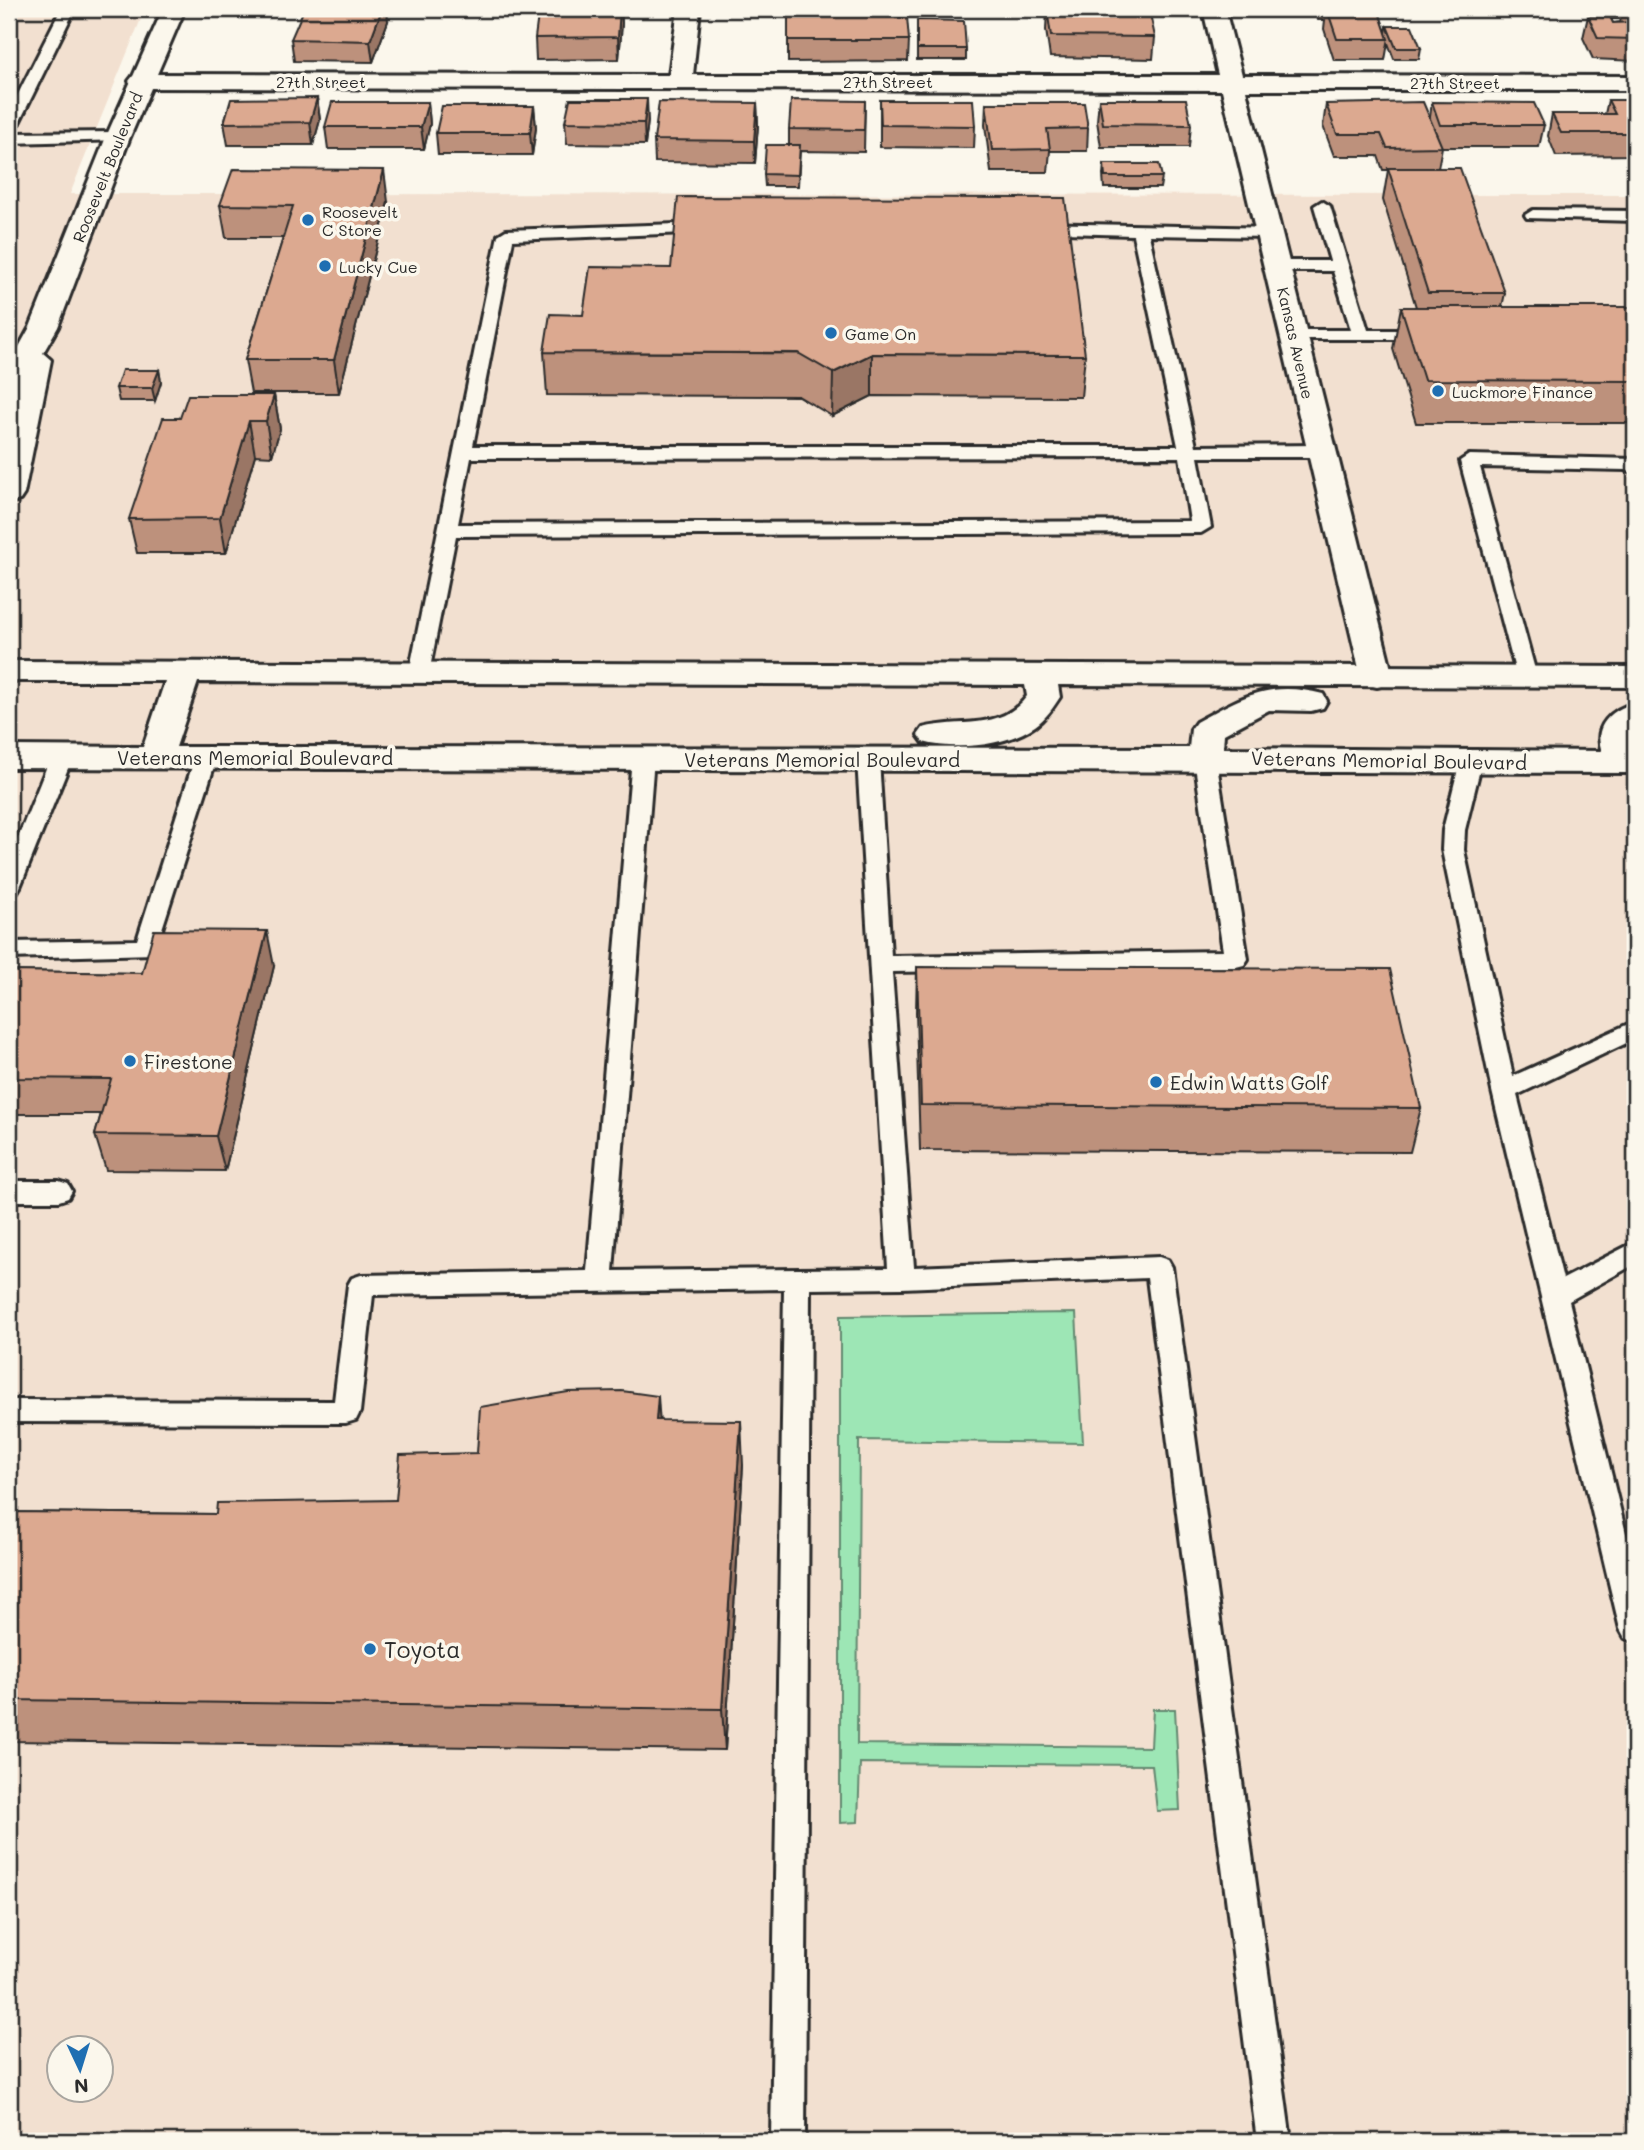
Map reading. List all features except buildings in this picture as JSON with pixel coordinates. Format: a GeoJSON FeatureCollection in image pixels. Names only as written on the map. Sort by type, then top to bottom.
{"type":"FeatureCollection","features":[{"type":"Feature","properties":{"kind":"street","name":"Roosevelt Boulevard"},"geometry":{"type":"LineString","coordinates":[[9,389],[44,327],[118,137],[174,9]]}},
{"type":"Feature","properties":{"kind":"street"},"geometry":{"type":"LineString","coordinates":[[680,81],[689,9]]}},
{"type":"Feature","properties":{"kind":"street","name":"Kansas Avenue"},"geometry":{"type":"LineString","coordinates":[[1214,9],[1377,677]]}},
{"type":"Feature","properties":{"kind":"street","name":"27th Street"},"geometry":{"type":"LineString","coordinates":[[141,81],[1635,83]]}},
{"type":"Feature","properties":{"kind":"street","name":"Roosevelt Boulevard"},"geometry":{"type":"LineString","coordinates":[[9,494],[44,327]]}},
{"type":"Feature","properties":{"kind":"street"},"geometry":{"type":"LineString","coordinates":[[9,671],[1635,677]]}},
{"type":"Feature","properties":{"kind":"street"},"geometry":{"type":"LineString","coordinates":[[156,757],[185,671]]}},
{"type":"Feature","properties":{"kind":"street"},"geometry":{"type":"LineString","coordinates":[[382,758],[416,742],[457,732],[976,735],[1013,727],[1034,712],[1044,697],[1040,675]]}},
{"type":"Feature","properties":{"kind":"street"},"geometry":{"type":"LineString","coordinates":[[1205,759],[1208,729],[1264,701],[1635,701]]}},
{"type":"Feature","properties":{"kind":"street"},"geometry":{"type":"LineString","coordinates":[[1629,762],[1615,742],[1617,727],[1635,713]]}},
{"type":"Feature","properties":{"kind":"street","name":"Veterans Memorial Boulevard"},"geometry":{"type":"LineString","coordinates":[[9,757],[1629,762]]}},
{"type":"Feature","properties":{"kind":"street"},"geometry":{"type":"LineString","coordinates":[[9,769],[53,757]]}},
{"type":"Feature","properties":{"kind":"lane"},"geometry":{"type":"LineString","coordinates":[[9,127],[68,9]]}},
{"type":"Feature","properties":{"kind":"lane"},"geometry":{"type":"LineString","coordinates":[[9,138],[118,137]]}},
{"type":"Feature","properties":{"kind":"lane"},"geometry":{"type":"LineString","coordinates":[[1322,206],[1361,335]]}},
{"type":"Feature","properties":{"kind":"lane"},"geometry":{"type":"LineString","coordinates":[[1533,215],[1635,216]]}},
{"type":"Feature","properties":{"kind":"lane"},"geometry":{"type":"LineString","coordinates":[[419,673],[506,235],[729,227]]}},
{"type":"Feature","properties":{"kind":"lane"},"geometry":{"type":"LineString","coordinates":[[1017,228],[1269,232]]}},
{"type":"Feature","properties":{"kind":"lane"},"geometry":{"type":"LineString","coordinates":[[447,530],[1201,527],[1188,450],[1140,230]]}},
{"type":"Feature","properties":{"kind":"lane"},"geometry":{"type":"LineString","coordinates":[[1278,266],[1340,266]]}},
{"type":"Feature","properties":{"kind":"lane"},"geometry":{"type":"LineString","coordinates":[[1294,335],[1443,335]]}},
{"type":"Feature","properties":{"kind":"lane"},"geometry":{"type":"LineString","coordinates":[[463,452],[1322,451]]}},
{"type":"Feature","properties":{"kind":"lane"},"geometry":{"type":"LineString","coordinates":[[1527,677],[1469,461],[1633,464],[1635,469]]}},
{"type":"Feature","properties":{"kind":"lane"},"geometry":{"type":"LineString","coordinates":[[9,887],[53,757]]}},
{"type":"Feature","properties":{"kind":"lane"},"geometry":{"type":"LineString","coordinates":[[9,950],[146,948],[206,757]]}},
{"type":"Feature","properties":{"kind":"lane"},"geometry":{"type":"LineString","coordinates":[[599,1280],[643,758]]}},
{"type":"Feature","properties":{"kind":"lane"},"geometry":{"type":"LineString","coordinates":[[880,964],[1236,959],[1205,759]]}},
{"type":"Feature","properties":{"kind":"lane"},"geometry":{"type":"LineString","coordinates":[[869,760],[902,1278]]}},
{"type":"Feature","properties":{"kind":"lane"},"geometry":{"type":"LineString","coordinates":[[1471,761],[1454,830],[1453,850],[1504,1091],[1635,1629]]}},
{"type":"Feature","properties":{"kind":"lane"},"geometry":{"type":"LineString","coordinates":[[1504,1091],[1635,1029]]}},
{"type":"Feature","properties":{"kind":"lane"},"geometry":{"type":"LineString","coordinates":[[9,1191],[59,1191]]}},
{"type":"Feature","properties":{"kind":"lane"},"geometry":{"type":"LineString","coordinates":[[1554,1297],[1635,1252]]}},
{"type":"Feature","properties":{"kind":"lane"},"geometry":{"type":"LineString","coordinates":[[9,1410],[346,1412],[361,1285],[902,1278],[1159,1267],[1274,2141]]}},
{"type":"Feature","properties":{"kind":"lane"},"geometry":{"type":"LineString","coordinates":[[788,2141],[797,1279]]}},
{"type":"Feature","properties":{"kind":"shaded area"},"geometry":{"type":"Polygon","coordinates":[[[9,9],[145,9],[70,194],[1635,195],[1635,2141],[9,2141],[9,9]]]}},
{"type":"Feature","properties":{"kind":"green space"},"geometry":{"type":"Polygon","coordinates":[[[1076,1313],[1083,1443],[859,1440],[857,1744],[1151,1747],[1153,1709],[1175,1709],[1180,1810],[1157,1811],[1152,1765],[860,1763],[858,1822],[840,1823],[840,1316],[1076,1313]]]}},
{"type":"Feature","properties":{"kind":"place","name":"Roosevelt C Store"},"geometry":{"type":"Point","coordinates":[308,220]}},
{"type":"Feature","properties":{"kind":"place","name":"Lucky Cue"},"geometry":{"type":"Point","coordinates":[325,266]}},
{"type":"Feature","properties":{"kind":"place","name":"Game On"},"geometry":{"type":"Point","coordinates":[831,333]}},
{"type":"Feature","properties":{"kind":"place","name":"Luckmore Finance"},"geometry":{"type":"Point","coordinates":[1438,391]}},
{"type":"Feature","properties":{"kind":"place","name":"Firestone"},"geometry":{"type":"Point","coordinates":[130,1061]}},
{"type":"Feature","properties":{"kind":"place","name":"Edwin Watts Golf"},"geometry":{"type":"Point","coordinates":[1156,1082]}},
{"type":"Feature","properties":{"kind":"place","name":"Toyota"},"geometry":{"type":"Point","coordinates":[370,1649]}}]}
